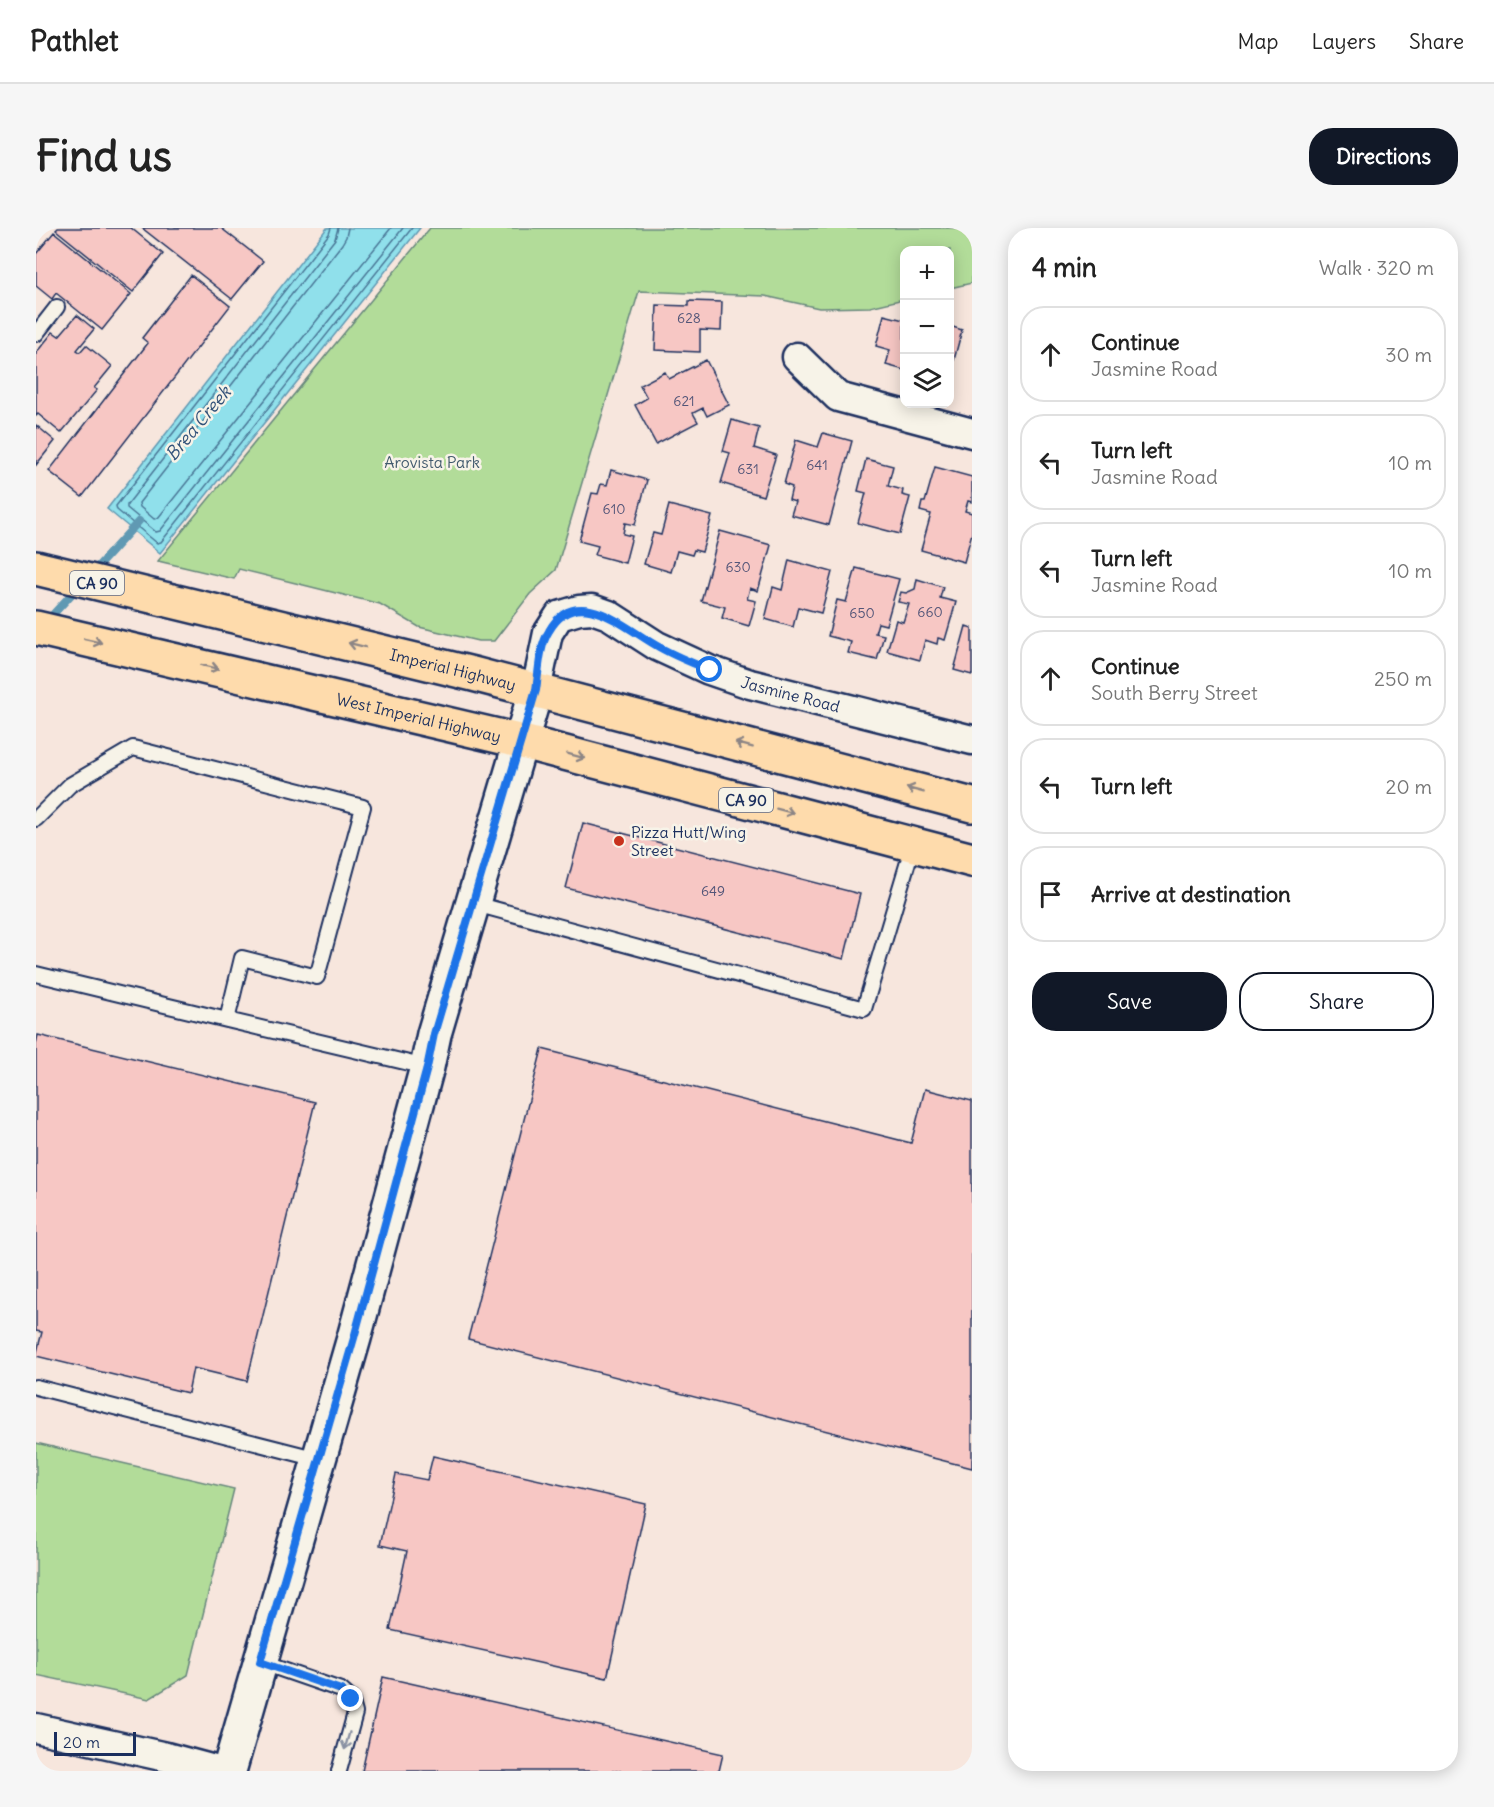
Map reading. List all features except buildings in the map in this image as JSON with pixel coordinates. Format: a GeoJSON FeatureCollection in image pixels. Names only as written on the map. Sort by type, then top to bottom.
{"type":"FeatureCollection","features":[{"type":"Feature","properties":{"kind":"main road","name":"Imperial Highway"},"geometry":{"type":"LineString","coordinates":[[36,568],[536,690],[972,805]]}},
{"type":"Feature","properties":{"kind":"main road","name":"West Imperial Highway"},"geometry":{"type":"LineString","coordinates":[[36,628],[519,741],[972,860]]}},
{"type":"Feature","properties":{"kind":"street"},"geometry":{"type":"LineString","coordinates":[[797,357],[838,398],[972,433]]}},
{"type":"Feature","properties":{"kind":"street","name":"Jasmine Road"},"geometry":{"type":"LineString","coordinates":[[536,690],[542,651],[548,633],[559,616],[592,609],[609,615],[657,646],[710,670],[750,684],[972,740]]}},
{"type":"Feature","properties":{"kind":"street"},"geometry":{"type":"LineString","coordinates":[[229,1771],[354,1338],[427,1068],[434,1034],[519,741],[536,690]]}},
{"type":"Feature","properties":{"kind":"street"},"geometry":{"type":"LineString","coordinates":[[36,1728],[218,1771]]}},
{"type":"Feature","properties":{"kind":"lane"},"geometry":{"type":"LineString","coordinates":[[36,334],[57,307]]}},
{"type":"Feature","properties":{"kind":"lane"},"geometry":{"type":"LineString","coordinates":[[36,819],[70,785],[133,748],[363,807],[317,976],[242,958],[227,1020]]}},
{"type":"Feature","properties":{"kind":"lane"},"geometry":{"type":"LineString","coordinates":[[472,903],[864,1009],[913,844]]}},
{"type":"Feature","properties":{"kind":"lane"},"geometry":{"type":"LineString","coordinates":[[36,974],[427,1068]]}},
{"type":"Feature","properties":{"kind":"lane"},"geometry":{"type":"LineString","coordinates":[[36,1387],[318,1459]]}},
{"type":"Feature","properties":{"kind":"lane"},"geometry":{"type":"LineString","coordinates":[[260,1662],[341,1690],[351,1699],[355,1713],[339,1771]]}},
{"type":"Feature","properties":{"kind":"green space","name":"Arovista Park"},"geometry":{"type":"Polygon","coordinates":[[[430,228],[972,228],[972,283],[954,287],[954,246],[900,246],[900,300],[870,307],[819,308],[765,296],[639,291],[556,570],[530,594],[494,641],[478,641],[419,627],[380,604],[239,569],[234,579],[158,561],[430,228]]]}},
{"type":"Feature","properties":{"kind":"green space"},"geometry":{"type":"Polygon","coordinates":[[[36,1443],[234,1489],[188,1675],[149,1699],[36,1675],[36,1443]]]}},
{"type":"Feature","properties":{"kind":"water"},"geometry":{"type":"Polygon","coordinates":[[[327,228],[420,228],[160,553],[107,509],[327,228]]]}},
{"type":"Feature","properties":{"kind":"waterway","name":"Brea Creek"},"geometry":{"type":"LineString","coordinates":[[91,574],[139,521]]}},
{"type":"Feature","properties":{"kind":"waterway","name":"Brea Creek"},"geometry":{"type":"LineString","coordinates":[[46,622],[80,585]]}},
{"type":"Feature","properties":{"kind":"place","name":"Pizza Hutt/Wing Street"},"geometry":{"type":"Point","coordinates":[619,841]}},
{"type":"Feature","properties":{"kind":"route"},"geometry":{"type":"LineString","coordinates":[[351,1699],[341,1690],[260,1662],[354,1338],[399,1164],[427,1068],[434,1034],[519,741],[536,690],[542,651],[548,633],[559,616],[592,609],[609,615],[680,658],[710,670]]}}]}
